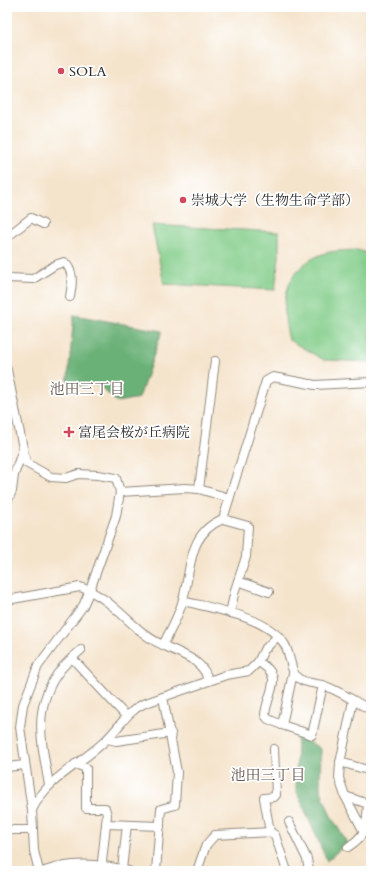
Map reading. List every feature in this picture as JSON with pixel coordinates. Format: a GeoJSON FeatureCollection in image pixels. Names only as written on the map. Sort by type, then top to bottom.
{"type":"FeatureCollection","features":[{"type":"Feature","properties":{"kind":"street"},"geometry":{"type":"LineString","coordinates":[[7,237],[31,218],[43,224]]}},
{"type":"Feature","properties":{"kind":"street"},"geometry":{"type":"LineString","coordinates":[[7,278],[33,279],[56,265],[64,262],[70,267],[73,278],[70,297]]}},
{"type":"Feature","properties":{"kind":"street"},"geometry":{"type":"LineString","coordinates":[[199,489],[215,361]]}},
{"type":"Feature","properties":{"kind":"street"},"geometry":{"type":"LineString","coordinates":[[7,370],[22,452],[26,463],[51,477],[66,478],[78,474],[116,478],[120,492],[116,516],[83,606],[38,666],[24,697],[20,727],[32,810],[32,830],[39,871]]}},
{"type":"Feature","properties":{"kind":"street"},"geometry":{"type":"LineString","coordinates":[[223,519],[266,382],[273,377],[315,385],[371,382]]}},
{"type":"Feature","properties":{"kind":"street"},"geometry":{"type":"LineString","coordinates":[[7,502],[12,491],[14,475],[22,452]]}},
{"type":"Feature","properties":{"kind":"street"},"geometry":{"type":"LineString","coordinates":[[120,492],[185,488],[199,489],[229,498]]}},
{"type":"Feature","properties":{"kind":"street"},"geometry":{"type":"LineString","coordinates":[[163,645],[183,601],[192,554],[198,538],[212,524],[223,519],[248,526],[246,557],[230,613]]}},
{"type":"Feature","properties":{"kind":"street"},"geometry":{"type":"LineString","coordinates":[[238,581],[269,592]]}},
{"type":"Feature","properties":{"kind":"street"},"geometry":{"type":"LineString","coordinates":[[7,600],[80,587],[90,590],[113,604],[145,634],[197,662],[207,673],[208,681]]}},
{"type":"Feature","properties":{"kind":"street"},"geometry":{"type":"LineString","coordinates":[[183,601],[239,615],[267,626],[278,636],[288,651],[294,673],[298,678],[323,685],[371,710]]}},
{"type":"Feature","properties":{"kind":"street"},"geometry":{"type":"LineString","coordinates":[[32,810],[37,800],[49,786],[108,739],[132,710],[143,704],[226,675],[249,671],[258,662],[264,650],[278,636]]}},
{"type":"Feature","properties":{"kind":"street"},"geometry":{"type":"LineString","coordinates":[[49,786],[40,727],[41,715],[53,682],[61,669],[81,650]]}},
{"type":"Feature","properties":{"kind":"street"},"geometry":{"type":"LineString","coordinates":[[72,658],[126,716]]}},
{"type":"Feature","properties":{"kind":"street"},"geometry":{"type":"LineString","coordinates":[[258,662],[268,667],[273,675],[273,682],[265,715],[268,719],[282,725],[312,735],[323,685]]}},
{"type":"Feature","properties":{"kind":"street"},"geometry":{"type":"LineString","coordinates":[[282,725],[294,673]]}},
{"type":"Feature","properties":{"kind":"street"},"geometry":{"type":"LineString","coordinates":[[156,871],[162,808],[172,808],[175,805],[177,772],[164,697]]}},
{"type":"Feature","properties":{"kind":"street"},"geometry":{"type":"LineString","coordinates":[[353,701],[340,762],[339,778],[345,796],[364,832]]}},
{"type":"Feature","properties":{"kind":"street"},"geometry":{"type":"LineString","coordinates":[[108,739],[116,741],[171,732]]}},
{"type":"Feature","properties":{"kind":"street"},"geometry":{"type":"LineString","coordinates":[[270,832],[264,798],[274,798],[276,795],[274,749]]}},
{"type":"Feature","properties":{"kind":"street"},"geometry":{"type":"LineString","coordinates":[[340,762],[371,771]]}},
{"type":"Feature","properties":{"kind":"street"},"geometry":{"type":"LineString","coordinates":[[75,764],[86,768],[86,808],[104,808],[107,815],[102,868]]}},
{"type":"Feature","properties":{"kind":"street"},"geometry":{"type":"LineString","coordinates":[[7,767],[25,766]]}},
{"type":"Feature","properties":{"kind":"street"},"geometry":{"type":"LineString","coordinates":[[345,796],[369,804],[364,832],[359,839],[348,847]]}},
{"type":"Feature","properties":{"kind":"street"},"geometry":{"type":"LineString","coordinates":[[289,822],[307,859],[309,871]]}},
{"type":"Feature","properties":{"kind":"street"},"geometry":{"type":"LineString","coordinates":[[106,824],[160,826]]}},
{"type":"Feature","properties":{"kind":"street"},"geometry":{"type":"LineString","coordinates":[[45,871],[69,865],[126,870],[127,825]]}},
{"type":"Feature","properties":{"kind":"street"},"geometry":{"type":"LineString","coordinates":[[7,830],[32,830]]}},
{"type":"Feature","properties":{"kind":"street"},"geometry":{"type":"LineString","coordinates":[[197,871],[206,845],[215,835],[270,832],[275,835],[287,871]]}},
{"type":"Feature","properties":{"kind":"green space"},"geometry":{"type":"Polygon","coordinates":[[[152,225],[279,232],[279,257],[275,290],[164,284],[152,225]]]}},
{"type":"Feature","properties":{"kind":"green space"},"geometry":{"type":"Polygon","coordinates":[[[357,250],[371,254],[371,362],[324,360],[289,340],[285,314],[287,290],[298,270],[320,255],[329,252],[357,250]]]}},
{"type":"Feature","properties":{"kind":"green space"},"geometry":{"type":"Polygon","coordinates":[[[74,315],[162,331],[139,398],[117,402],[97,384],[67,388],[74,315]]]}},
{"type":"Feature","properties":{"kind":"green space"},"geometry":{"type":"Polygon","coordinates":[[[297,735],[321,749],[320,788],[330,814],[347,843],[327,861],[296,790],[297,735]]]}},
{"type":"Feature","properties":{"kind":"place","name":"SOLA"},"geometry":{"type":"Point","coordinates":[61,71]}},
{"type":"Feature","properties":{"kind":"place","name":"崇城大学（生物生命学部）"},"geometry":{"type":"Point","coordinates":[183,200]}},
{"type":"Feature","properties":{"kind":"place","name":"富尾会桜が丘病院"},"geometry":{"type":"Point","coordinates":[69,432]}},
{"type":"Feature","properties":{"kind":"district","name":"池田三丁目"},"geometry":{"type":"Point","coordinates":[87,389]}},
{"type":"Feature","properties":{"kind":"district","name":"池田三丁目"},"geometry":{"type":"Point","coordinates":[268,775]}}]}
